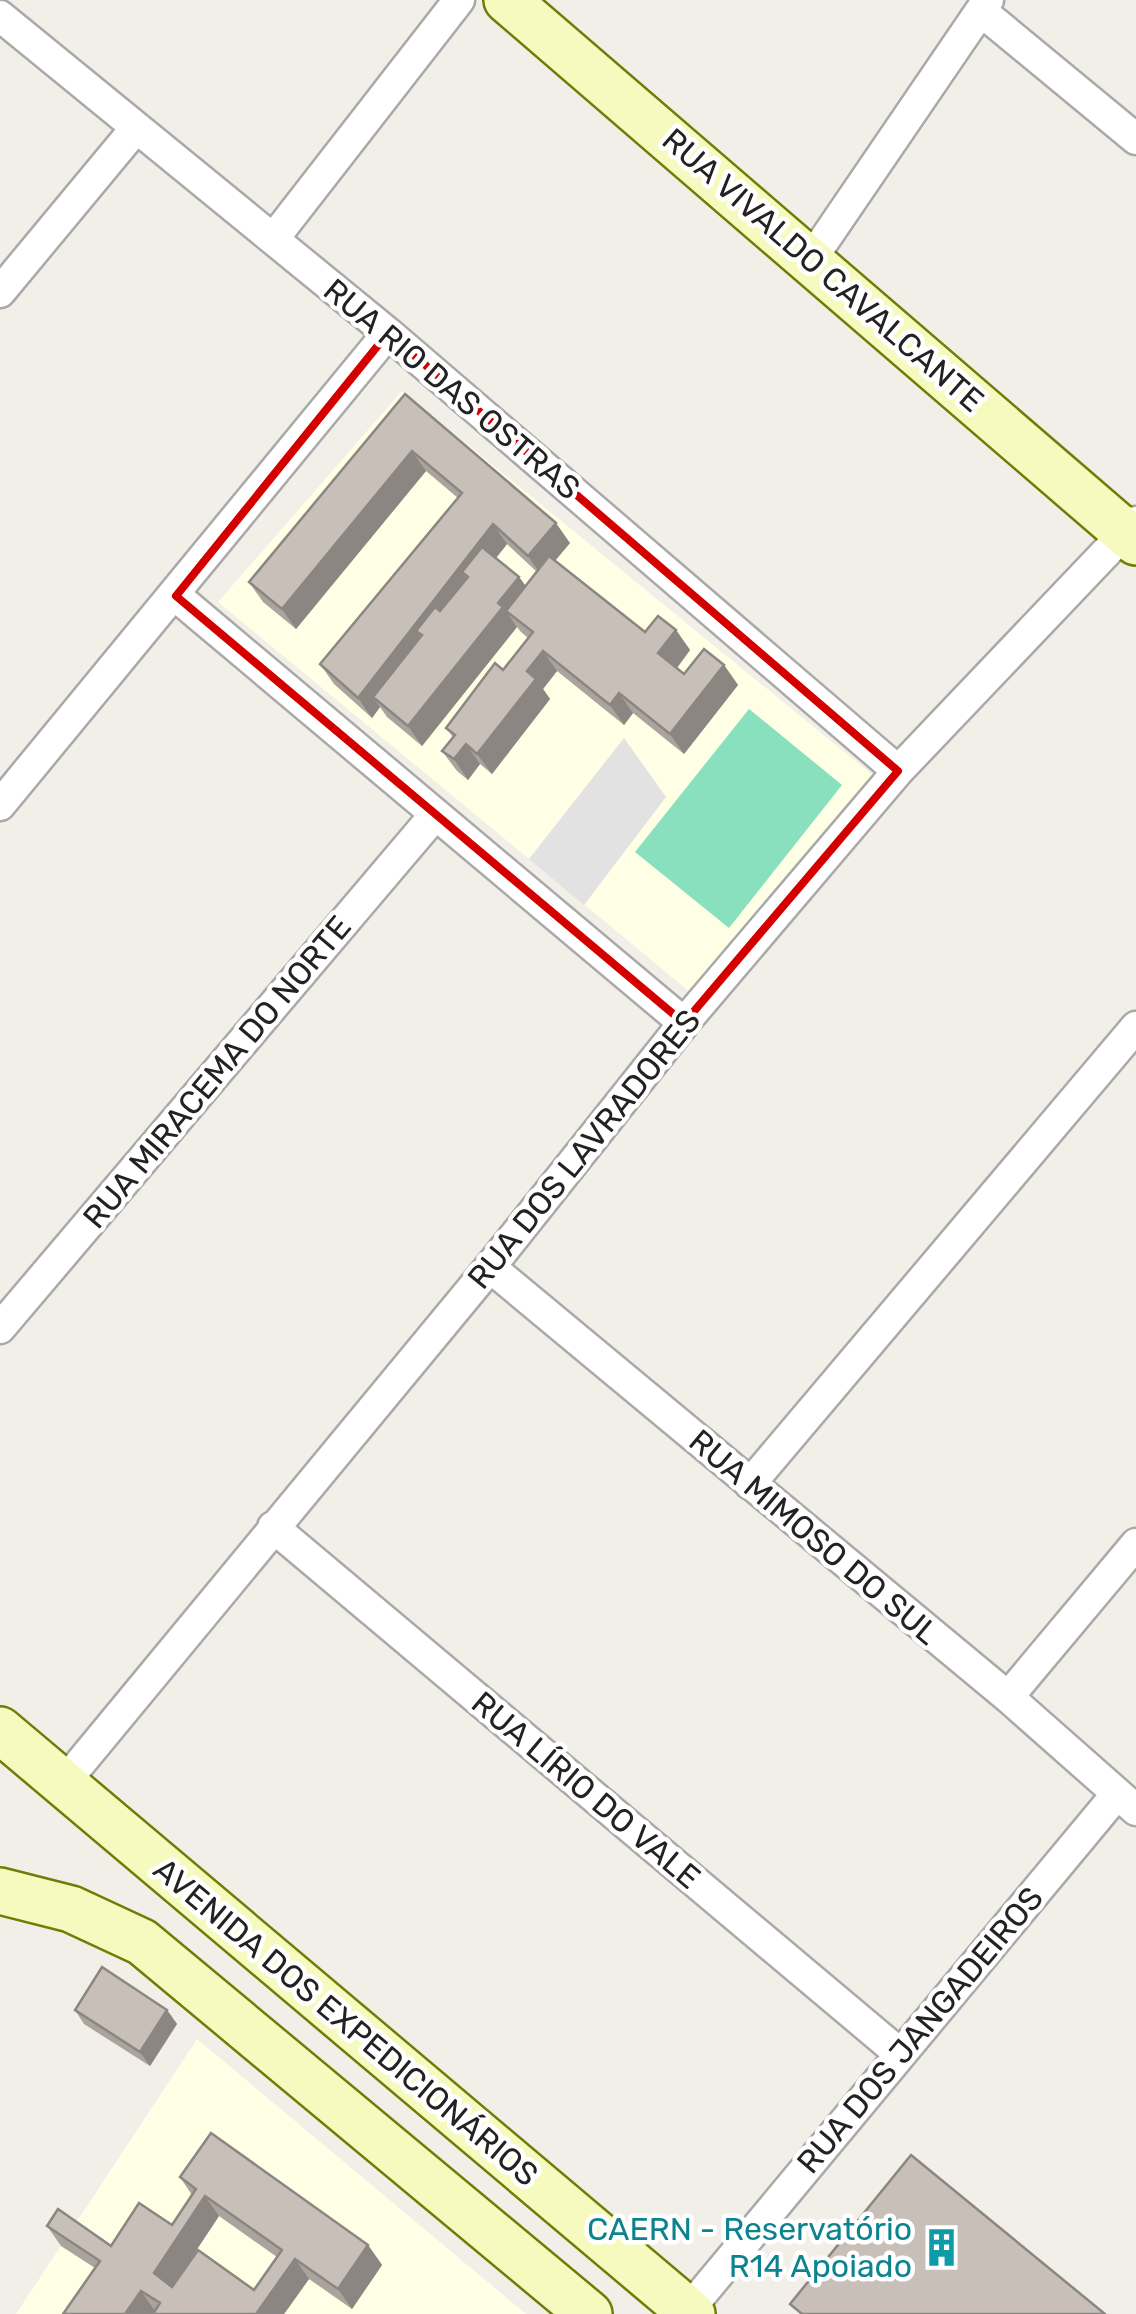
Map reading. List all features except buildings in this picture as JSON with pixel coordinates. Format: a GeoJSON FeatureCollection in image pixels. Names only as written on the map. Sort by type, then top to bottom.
{"type":"FeatureCollection","features":[{"type":"Feature","properties":{"kind":"street"},"geometry":{"type":"LineString","coordinates":[[274,238],[459,0]]}},
{"type":"Feature","properties":{"kind":"street","name":"RUA VIVALDO CAVALCANTE"},"geometry":{"type":"LineString","coordinates":[[508,0],[1133,532]]}},
{"type":"Feature","properties":{"kind":"street"},"geometry":{"type":"LineString","coordinates":[[812,258],[984,5],[1136,139]]}},
{"type":"Feature","properties":{"kind":"street","name":"RUA RIO DAS OSTRAS"},"geometry":{"type":"LineString","coordinates":[[0,16],[388,333],[898,771]]}},
{"type":"Feature","properties":{"kind":"street"},"geometry":{"type":"LineString","coordinates":[[0,292],[136,128]]}},
{"type":"Feature","properties":{"kind":"street"},"geometry":{"type":"LineString","coordinates":[[0,805],[176,596],[388,333]]}},
{"type":"Feature","properties":{"kind":"street","name":"RUA DOS LAVRADORES"},"geometry":{"type":"LineString","coordinates":[[63,1784],[490,1267],[684,1024],[898,771],[1133,532]]}},
{"type":"Feature","properties":{"kind":"street"},"geometry":{"type":"LineString","coordinates":[[176,596],[684,1024]]}},
{"type":"Feature","properties":{"kind":"street","name":"RUA MIRACEMA DO NORTE"},"geometry":{"type":"LineString","coordinates":[[0,1328],[434,816]]}},
{"type":"Feature","properties":{"kind":"street"},"geometry":{"type":"LineString","coordinates":[[750,1484],[1136,1027]]}},
{"type":"Feature","properties":{"kind":"street","name":"RUA MIMOSO DO SUL"},"geometry":{"type":"LineString","coordinates":[[490,1267],[1008,1696],[1127,1802]]}},
{"type":"Feature","properties":{"kind":"street","name":"RUA LÍRIO DO VALE"},"geometry":{"type":"LineString","coordinates":[[273,1527],[899,2053]]}},
{"type":"Feature","properties":{"kind":"street"},"geometry":{"type":"LineString","coordinates":[[1008,1696],[1136,1544]]}},
{"type":"Feature","properties":{"kind":"street","name":"AVENIDA DOS EXPEDICIONÁRIOS"},"geometry":{"type":"LineString","coordinates":[[0,1730],[688,2313]]}},
{"type":"Feature","properties":{"kind":"street","name":"RUA DOS JANGADEIROS"},"geometry":{"type":"LineString","coordinates":[[688,2313],[899,2053],[1127,1802]]}},
{"type":"Feature","properties":{"kind":"street","name":"AVENIDA DOS EXPEDICIONÁRIOS"},"geometry":{"type":"LineString","coordinates":[[1,1892],[70,1909],[142,1942],[589,2314]]}},
{"type":"Feature","properties":{"kind":"highlighted area"},"geometry":{"type":"Polygon","coordinates":[[[388,333],[898,771],[684,1023],[176,596],[388,333]]]}},
{"type":"Feature","properties":{"kind":"shaded area"},"geometry":{"type":"Polygon","coordinates":[[[402,391],[875,777],[690,992],[218,602],[402,391]]]}},
{"type":"Feature","properties":{"kind":"shaded area"},"geometry":{"type":"Polygon","coordinates":[[[624,738],[666,797],[584,905],[529,859],[624,738]]]}},
{"type":"Feature","properties":{"kind":"shaded area"},"geometry":{"type":"Polygon","coordinates":[[[197,2039],[526,2314],[16,2314],[197,2039]]]}},
{"type":"Feature","properties":{"kind":"green space"},"geometry":{"type":"Polygon","coordinates":[[[749,709],[842,785],[729,928],[635,852],[749,709]]]}},
{"type":"Feature","properties":{"kind":"place","name":"CAERN - Reservatório R14 Apoiado"},"geometry":{"type":"Point","coordinates":[942,2247]}}]}
